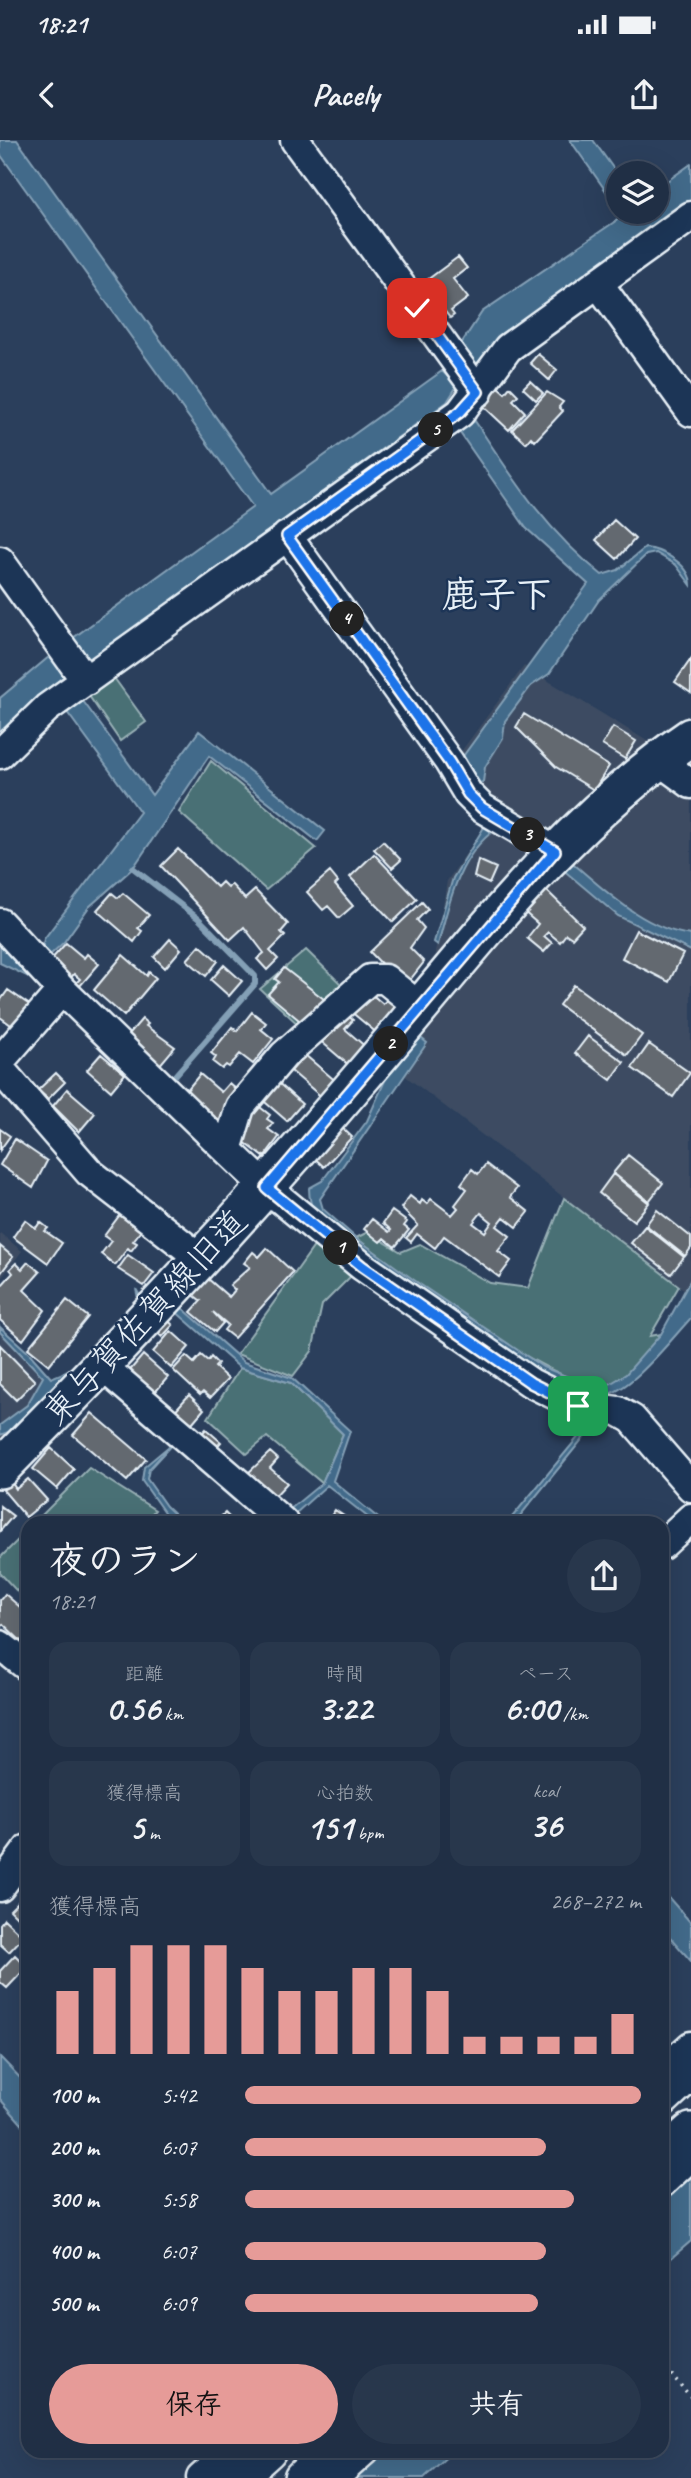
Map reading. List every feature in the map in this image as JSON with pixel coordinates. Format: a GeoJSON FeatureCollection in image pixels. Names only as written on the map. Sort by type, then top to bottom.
{"type":"FeatureCollection","features":[{"type":"Feature","properties":{"kind":"main road","name":"東与賀佐賀線旧道"},"geometry":{"type":"LineString","coordinates":[[0,1469],[267,1188],[555,851],[657,760],[691,737]]}},
{"type":"Feature","properties":{"kind":"main road"},"geometry":{"type":"LineString","coordinates":[[669,2090],[691,2070]]}},
{"type":"Feature","properties":{"kind":"main road"},"geometry":{"type":"LineString","coordinates":[[669,2152],[691,2132]]}},
{"type":"Feature","properties":{"kind":"main road"},"geometry":{"type":"LineString","coordinates":[[236,2478],[258,2458]]}},
{"type":"Feature","properties":{"kind":"main road"},"geometry":{"type":"LineString","coordinates":[[303,2478],[325,2458]]}},
{"type":"Feature","properties":{"kind":"street"},"geometry":{"type":"LineString","coordinates":[[295,140],[478,392]]}},
{"type":"Feature","properties":{"kind":"street"},"geometry":{"type":"LineString","coordinates":[[0,754],[47,708],[460,412],[478,392],[508,348],[691,216]]}},
{"type":"Feature","properties":{"kind":"street"},"geometry":{"type":"LineString","coordinates":[[598,283],[691,412]]}},
{"type":"Feature","properties":{"kind":"street"},"geometry":{"type":"LineString","coordinates":[[287,536],[449,762],[468,794],[482,808],[555,851]]}},
{"type":"Feature","properties":{"kind":"street"},"geometry":{"type":"LineString","coordinates":[[0,561],[86,681]]}},
{"type":"Feature","properties":{"kind":"street"},"geometry":{"type":"LineString","coordinates":[[657,760],[691,784]]}},
{"type":"Feature","properties":{"kind":"street"},"geometry":{"type":"LineString","coordinates":[[0,923],[62,990],[267,1188],[362,1266],[531,1383],[578,1406],[618,1411],[632,1419],[691,1487]]}},
{"type":"Feature","properties":{"kind":"street"},"geometry":{"type":"LineString","coordinates":[[227,1150],[240,1107],[284,1055],[370,979],[385,979],[421,1009]]}},
{"type":"Feature","properties":{"kind":"street"},"geometry":{"type":"LineString","coordinates":[[0,1061],[62,990]]}},
{"type":"Feature","properties":{"kind":"street"},"geometry":{"type":"LineString","coordinates":[[0,1069],[89,1172],[200,1258]]}},
{"type":"Feature","properties":{"kind":"street"},"geometry":{"type":"LineString","coordinates":[[101,1365],[275,1516]]}},
{"type":"Feature","properties":{"kind":"street"},"geometry":{"type":"LineString","coordinates":[[669,1538],[691,1518]]}},
{"type":"Feature","properties":{"kind":"street"},"geometry":{"type":"LineString","coordinates":[[0,1645],[21,1662]]}},
{"type":"Feature","properties":{"kind":"street"},"geometry":{"type":"LineString","coordinates":[[0,1887],[21,1858]]}},
{"type":"Feature","properties":{"kind":"street"},"geometry":{"type":"LineString","coordinates":[[669,2066],[691,2046]]}},
{"type":"Feature","properties":{"kind":"street"},"geometry":{"type":"LineString","coordinates":[[669,2177],[691,2157]]}},
{"type":"Feature","properties":{"kind":"street"},"geometry":{"type":"LineString","coordinates":[[201,2478],[224,2458]]}},
{"type":"Feature","properties":{"kind":"street"},"geometry":{"type":"LineString","coordinates":[[334,2478],[356,2458]]}},
{"type":"Feature","properties":{"kind":"path"},"geometry":{"type":"LineString","coordinates":[[669,2372],[691,2397]]}},
{"type":"Feature","properties":{"kind":"shaded area"},"geometry":{"type":"Polygon","coordinates":[[[0,140],[17,140],[271,494],[442,371],[457,386],[447,402],[90,660],[73,638],[253,507],[0,154],[0,140]]]}},
{"type":"Feature","properties":{"kind":"shaded area"},"geometry":{"type":"Polygon","coordinates":[[[570,140],[593,140],[608,161],[606,191],[570,140]]]}},
{"type":"Feature","properties":{"kind":"shaded area"},"geometry":{"type":"Polygon","coordinates":[[[691,164],[691,202],[669,217],[669,180],[691,164]]]}},
{"type":"Feature","properties":{"kind":"shaded area"},"geometry":{"type":"Polygon","coordinates":[[[611,224],[659,224],[501,334],[476,365],[459,347],[482,312],[611,224]]]}},
{"type":"Feature","properties":{"kind":"shaded area"},"geometry":{"type":"Polygon","coordinates":[[[475,421],[532,504],[564,541],[602,575],[618,570],[645,548],[659,551],[674,559],[686,571],[691,585],[676,565],[656,553],[646,555],[599,600],[549,674],[531,686],[505,721],[503,738],[485,767],[483,782],[477,784],[461,759],[588,584],[526,528],[458,430],[475,421]]]}},
{"type":"Feature","properties":{"kind":"shaded area"},"geometry":{"type":"Polygon","coordinates":[[[50,656],[64,676],[0,734],[0,698],[50,656]]]}},
{"type":"Feature","properties":{"kind":"shaded area"},"geometry":{"type":"Polygon","coordinates":[[[524,666],[652,744],[446,965],[435,952],[447,881],[496,811],[457,757],[524,666]]]}},
{"type":"Feature","properties":{"kind":"shaded area"},"geometry":{"type":"Polygon","coordinates":[[[83,701],[152,795],[199,731],[325,831],[317,841],[209,756],[133,868],[89,907],[64,942],[48,957],[48,992],[27,976],[0,963],[0,943],[41,953],[44,939],[140,812],[67,712],[83,701]]]}},
{"type":"Feature","properties":{"kind":"shaded area"},"geometry":{"type":"Polygon","coordinates":[[[676,765],[691,775],[691,1295],[387,1062],[556,868],[676,765]]]}},
{"type":"Feature","properties":{"kind":"shaded area"},"geometry":{"type":"Polygon","coordinates":[[[489,819],[496,829],[483,840],[464,866],[451,897],[438,945],[434,942],[453,878],[489,819]]]}},
{"type":"Feature","properties":{"kind":"shaded area"},"geometry":{"type":"Polygon","coordinates":[[[569,860],[610,895],[641,916],[657,925],[691,935],[691,951],[618,916],[561,868],[569,860]]]}},
{"type":"Feature","properties":{"kind":"shaded area"},"geometry":{"type":"Polygon","coordinates":[[[421,1038],[427,1043],[320,1199],[323,1209],[356,1238],[421,1285],[543,1367],[583,1383],[608,1385],[626,1374],[661,1334],[691,1279],[691,1318],[638,1375],[615,1392],[604,1395],[581,1390],[499,1347],[401,1282],[327,1223],[311,1204],[309,1188],[322,1181],[367,1121],[391,1067],[421,1038]]]}},
{"type":"Feature","properties":{"kind":"shaded area"},"geometry":{"type":"Polygon","coordinates":[[[0,1233],[22,1251],[0,1280],[0,1233]]]}},
{"type":"Feature","properties":{"kind":"shaded area"},"geometry":{"type":"Polygon","coordinates":[[[136,1289],[143,1301],[14,1430],[0,1435],[0,1425],[27,1405],[43,1377],[0,1332],[0,1327],[30,1354],[51,1378],[76,1365],[99,1344],[138,1298],[136,1289]]]}},
{"type":"Feature","properties":{"kind":"shaded area"},"geometry":{"type":"Polygon","coordinates":[[[179,1305],[244,1362],[292,1378],[350,1431],[333,1481],[376,1516],[366,1516],[327,1485],[293,1516],[288,1516],[289,1510],[322,1483],[343,1434],[291,1383],[240,1368],[174,1310],[179,1305]]]}},
{"type":"Feature","properties":{"kind":"shaded area"},"geometry":{"type":"Polygon","coordinates":[[[0,1329],[59,1383],[10,1448],[0,1440],[0,1329]]]}},
{"type":"Feature","properties":{"kind":"shaded area"},"geometry":{"type":"Polygon","coordinates":[[[593,1419],[597,1421],[520,1516],[513,1516],[593,1419]]]}},
{"type":"Feature","properties":{"kind":"shaded area"},"geometry":{"type":"Polygon","coordinates":[[[174,1442],[149,1469],[147,1479],[177,1516],[167,1516],[142,1481],[144,1467],[174,1442]]]}},
{"type":"Feature","properties":{"kind":"shaded area"},"geometry":{"type":"Polygon","coordinates":[[[669,1898],[691,1923],[691,1961],[669,1936],[669,1898]]]}},
{"type":"Feature","properties":{"kind":"shaded area"},"geometry":{"type":"Polygon","coordinates":[[[0,2057],[21,2079],[21,2123],[0,2099],[0,2057]]]}},
{"type":"Feature","properties":{"kind":"shaded area"},"geometry":{"type":"Polygon","coordinates":[[[691,2176],[691,2241],[669,2260],[669,2196],[691,2176]]]}},
{"type":"Feature","properties":{"kind":"shaded area"},"geometry":{"type":"Polygon","coordinates":[[[374,2458],[445,2458],[424,2478],[351,2478],[374,2458]]]}},
{"type":"Feature","properties":{"kind":"green space"},"geometry":{"type":"Polygon","coordinates":[[[112,675],[146,722],[120,741],[87,693],[112,675]]]}},
{"type":"Feature","properties":{"kind":"green space"},"geometry":{"type":"Polygon","coordinates":[[[211,761],[316,848],[266,890],[179,812],[211,761]]]}},
{"type":"Feature","properties":{"kind":"green space"},"geometry":{"type":"Polygon","coordinates":[[[306,950],[346,989],[302,1028],[260,989],[306,950]]]}},
{"type":"Feature","properties":{"kind":"green space"},"geometry":{"type":"Polygon","coordinates":[[[564,1198],[679,1286],[650,1336],[661,1334],[631,1371],[608,1385],[585,1383],[554,1371],[519,1351],[442,1301],[356,1238],[368,1232],[401,1252],[420,1244],[490,1283],[528,1288],[564,1198]]]}},
{"type":"Feature","properties":{"kind":"green space"},"geometry":{"type":"Polygon","coordinates":[[[320,1238],[358,1269],[322,1305],[312,1351],[293,1376],[237,1354],[320,1238]]]}},
{"type":"Feature","properties":{"kind":"green space"},"geometry":{"type":"Polygon","coordinates":[[[240,1368],[291,1383],[343,1434],[322,1483],[267,1437],[247,1454],[208,1418],[240,1368]]]}},
{"type":"Feature","properties":{"kind":"green space"},"geometry":{"type":"Polygon","coordinates":[[[89,1468],[155,1510],[150,1516],[41,1516],[89,1468]]]}},
{"type":"Feature","properties":{"kind":"green space"},"geometry":{"type":"Polygon","coordinates":[[[21,1537],[21,1596],[0,1573],[0,1558],[21,1537]]]}},
{"type":"Feature","properties":{"kind":"building"},"geometry":{"type":"Polygon","coordinates":[[[458,257],[467,268],[453,279],[468,298],[451,311],[454,315],[450,318],[423,283],[458,257]]]}},
{"type":"Feature","properties":{"kind":"building"},"geometry":{"type":"Polygon","coordinates":[[[538,354],[557,370],[549,380],[530,363],[538,354]]]}},
{"type":"Feature","properties":{"kind":"building"},"geometry":{"type":"Polygon","coordinates":[[[530,381],[543,393],[536,400],[523,388],[530,381]]]}},
{"type":"Feature","properties":{"kind":"building"},"geometry":{"type":"Polygon","coordinates":[[[496,385],[505,393],[510,387],[518,395],[513,400],[525,412],[509,430],[480,403],[496,385]]]}},
{"type":"Feature","properties":{"kind":"building"},"geometry":{"type":"Polygon","coordinates":[[[547,392],[563,402],[559,407],[563,411],[535,441],[531,437],[526,443],[512,430],[547,392]]]}},
{"type":"Feature","properties":{"kind":"building"},"geometry":{"type":"Polygon","coordinates":[[[614,520],[635,539],[617,559],[596,540],[614,520]]]}},
{"type":"Feature","properties":{"kind":"building"},"geometry":{"type":"Polygon","coordinates":[[[691,659],[691,693],[675,682],[691,659]]]}},
{"type":"Feature","properties":{"kind":"building"},"geometry":{"type":"Polygon","coordinates":[[[524,714],[609,766],[594,790],[556,767],[516,727],[524,714]]]}},
{"type":"Feature","properties":{"kind":"building"},"geometry":{"type":"Polygon","coordinates":[[[613,727],[636,741],[625,759],[602,745],[613,727]]]}},
{"type":"Feature","properties":{"kind":"building"},"geometry":{"type":"Polygon","coordinates":[[[383,841],[401,860],[392,868],[374,849],[383,841]]]}},
{"type":"Feature","properties":{"kind":"building"},"geometry":{"type":"Polygon","coordinates":[[[178,849],[217,887],[222,882],[228,888],[231,884],[245,899],[255,890],[288,924],[281,932],[285,936],[270,951],[278,959],[267,970],[257,959],[264,953],[244,927],[230,940],[161,866],[178,849]]]}},
{"type":"Feature","properties":{"kind":"building"},"geometry":{"type":"Polygon","coordinates":[[[374,854],[417,899],[393,922],[350,877],[374,854]]]}},
{"type":"Feature","properties":{"kind":"building"},"geometry":{"type":"Polygon","coordinates":[[[478,860],[496,868],[489,884],[474,877],[478,860]]]}},
{"type":"Feature","properties":{"kind":"building"},"geometry":{"type":"Polygon","coordinates":[[[330,872],[338,882],[335,885],[353,906],[339,918],[328,906],[323,910],[307,892],[330,872]]]}},
{"type":"Feature","properties":{"kind":"building"},"geometry":{"type":"Polygon","coordinates":[[[543,887],[583,926],[572,938],[566,934],[560,942],[548,932],[544,936],[552,943],[544,952],[527,938],[538,924],[523,911],[543,887]]]}},
{"type":"Feature","properties":{"kind":"building"},"geometry":{"type":"Polygon","coordinates":[[[112,893],[118,898],[123,893],[149,915],[138,928],[142,931],[134,942],[97,910],[112,893]]]}},
{"type":"Feature","properties":{"kind":"building"},"geometry":{"type":"Polygon","coordinates":[[[422,902],[428,909],[417,920],[424,928],[410,948],[424,962],[406,985],[395,978],[370,952],[422,902]]]}},
{"type":"Feature","properties":{"kind":"building"},"geometry":{"type":"Polygon","coordinates":[[[636,930],[683,954],[669,982],[622,958],[636,930]]]}},
{"type":"Feature","properties":{"kind":"building"},"geometry":{"type":"Polygon","coordinates":[[[170,939],[181,949],[165,968],[154,957],[170,939]]]}},
{"type":"Feature","properties":{"kind":"building"},"geometry":{"type":"Polygon","coordinates":[[[66,943],[84,958],[87,954],[99,964],[80,986],[76,983],[80,979],[74,974],[67,982],[49,962],[66,943]]]}},
{"type":"Feature","properties":{"kind":"building"},"geometry":{"type":"Polygon","coordinates":[[[200,945],[218,961],[206,976],[187,960],[200,945]]]}},
{"type":"Feature","properties":{"kind":"building"},"geometry":{"type":"Polygon","coordinates":[[[123,955],[147,976],[149,972],[156,978],[124,1016],[94,990],[123,955]]]}},
{"type":"Feature","properties":{"kind":"building"},"geometry":{"type":"Polygon","coordinates":[[[224,965],[242,981],[229,996],[211,980],[224,965]]]}},
{"type":"Feature","properties":{"kind":"building"},"geometry":{"type":"Polygon","coordinates":[[[284,968],[329,1003],[305,1025],[268,994],[279,982],[275,979],[284,968]]]}},
{"type":"Feature","properties":{"kind":"building"},"geometry":{"type":"Polygon","coordinates":[[[574,985],[642,1035],[627,1055],[559,1005],[574,985]]]}},
{"type":"Feature","properties":{"kind":"building"},"geometry":{"type":"Polygon","coordinates":[[[8,990],[34,1008],[18,1030],[0,1017],[0,1001],[8,990]]]}},
{"type":"Feature","properties":{"kind":"building"},"geometry":{"type":"Polygon","coordinates":[[[368,991],[383,1004],[389,997],[401,1007],[378,1034],[350,1011],[368,991]]]}},
{"type":"Feature","properties":{"kind":"building"},"geometry":{"type":"Polygon","coordinates":[[[341,1010],[353,1020],[345,1029],[367,1048],[351,1067],[317,1038],[341,1010]]]}},
{"type":"Feature","properties":{"kind":"building"},"geometry":{"type":"Polygon","coordinates":[[[252,1012],[266,1023],[261,1029],[273,1039],[253,1064],[240,1054],[229,1067],[226,1065],[222,1069],[213,1062],[216,1057],[211,1053],[232,1027],[237,1031],[252,1012]]]}},
{"type":"Feature","properties":{"kind":"building"},"geometry":{"type":"Polygon","coordinates":[[[142,1019],[148,1024],[146,1026],[175,1047],[159,1066],[123,1041],[142,1019]]]}},
{"type":"Feature","properties":{"kind":"building"},"geometry":{"type":"Polygon","coordinates":[[[588,1036],[624,1062],[611,1080],[575,1053],[588,1036]]]}},
{"type":"Feature","properties":{"kind":"building"},"geometry":{"type":"Polygon","coordinates":[[[649,1044],[690,1073],[673,1097],[632,1068],[649,1044]]]}},
{"type":"Feature","properties":{"kind":"building"},"geometry":{"type":"Polygon","coordinates":[[[101,1054],[125,1074],[111,1091],[87,1070],[101,1054]]]}},
{"type":"Feature","properties":{"kind":"building"},"geometry":{"type":"Polygon","coordinates":[[[305,1055],[338,1083],[324,1099],[291,1071],[305,1055]]]}},
{"type":"Feature","properties":{"kind":"building"},"geometry":{"type":"Polygon","coordinates":[[[56,1073],[65,1082],[48,1099],[38,1090],[56,1073]]]}},
{"type":"Feature","properties":{"kind":"building"},"geometry":{"type":"Polygon","coordinates":[[[200,1074],[221,1092],[229,1083],[237,1090],[254,1083],[217,1126],[182,1096],[200,1074]]]}},
{"type":"Feature","properties":{"kind":"building"},"geometry":{"type":"Polygon","coordinates":[[[274,1079],[302,1104],[287,1121],[259,1097],[274,1079]]]}},
{"type":"Feature","properties":{"kind":"building"},"geometry":{"type":"Polygon","coordinates":[[[67,1089],[95,1113],[79,1132],[53,1106],[67,1089]]]}},
{"type":"Feature","properties":{"kind":"building"},"geometry":{"type":"Polygon","coordinates":[[[256,1104],[270,1115],[267,1119],[273,1123],[268,1129],[279,1137],[264,1157],[240,1139],[256,1104]]]}},
{"type":"Feature","properties":{"kind":"building"},"geometry":{"type":"Polygon","coordinates":[[[337,1123],[352,1137],[324,1167],[309,1153],[337,1123]]]}},
{"type":"Feature","properties":{"kind":"building"},"geometry":{"type":"Polygon","coordinates":[[[0,1129],[10,1136],[0,1150],[0,1129]]]}},
{"type":"Feature","properties":{"kind":"building"},"geometry":{"type":"Polygon","coordinates":[[[15,1139],[47,1161],[33,1188],[0,1165],[15,1139]]]}},
{"type":"Feature","properties":{"kind":"building"},"geometry":{"type":"Polygon","coordinates":[[[628,1155],[663,1183],[649,1201],[613,1173],[628,1155]]]}},
{"type":"Feature","properties":{"kind":"building"},"geometry":{"type":"Polygon","coordinates":[[[486,1164],[517,1188],[510,1197],[529,1212],[517,1227],[504,1217],[497,1226],[510,1236],[498,1251],[511,1261],[499,1277],[444,1236],[435,1248],[417,1234],[411,1242],[406,1238],[418,1225],[401,1208],[410,1196],[420,1204],[422,1200],[427,1204],[431,1199],[452,1215],[458,1208],[455,1205],[467,1189],[461,1184],[472,1169],[478,1174],[486,1164]],[[481,1213],[473,1223],[485,1232],[492,1222],[481,1213]]]}},
{"type":"Feature","properties":{"kind":"building"},"geometry":{"type":"Polygon","coordinates":[[[613,1174],[649,1203],[634,1221],[599,1193],[613,1174]]]}},
{"type":"Feature","properties":{"kind":"building"},"geometry":{"type":"Polygon","coordinates":[[[657,1210],[691,1237],[691,1248],[685,1256],[646,1225],[657,1210]]]}},
{"type":"Feature","properties":{"kind":"building"},"geometry":{"type":"Polygon","coordinates":[[[392,1211],[407,1222],[404,1226],[409,1230],[395,1247],[384,1238],[380,1242],[364,1229],[372,1219],[389,1232],[391,1230],[383,1223],[392,1211]]]}},
{"type":"Feature","properties":{"kind":"building"},"geometry":{"type":"Polygon","coordinates":[[[122,1212],[143,1228],[133,1241],[137,1243],[131,1251],[128,1248],[115,1265],[101,1254],[111,1241],[104,1236],[122,1212]]]}},
{"type":"Feature","properties":{"kind":"building"},"geometry":{"type":"Polygon","coordinates":[[[25,1220],[36,1228],[40,1222],[48,1228],[45,1231],[62,1243],[48,1263],[13,1237],[25,1220]]]}},
{"type":"Feature","properties":{"kind":"building"},"geometry":{"type":"Polygon","coordinates":[[[645,1226],[684,1257],[671,1274],[631,1243],[645,1226]]]}},
{"type":"Feature","properties":{"kind":"building"},"geometry":{"type":"Polygon","coordinates":[[[0,1246],[13,1257],[0,1274],[0,1246]]]}},
{"type":"Feature","properties":{"kind":"building"},"geometry":{"type":"Polygon","coordinates":[[[267,1248],[293,1272],[234,1338],[224,1330],[228,1325],[213,1312],[223,1323],[215,1332],[191,1312],[201,1301],[192,1294],[207,1278],[229,1297],[235,1290],[230,1285],[250,1267],[244,1263],[253,1252],[259,1257],[267,1248]]]}},
{"type":"Feature","properties":{"kind":"building"},"geometry":{"type":"Polygon","coordinates":[[[128,1255],[154,1273],[144,1286],[118,1269],[128,1255]]]}},
{"type":"Feature","properties":{"kind":"building"},"geometry":{"type":"Polygon","coordinates":[[[28,1262],[40,1272],[24,1290],[45,1310],[23,1340],[0,1320],[0,1287],[13,1273],[10,1269],[16,1263],[22,1269],[28,1262]]]}},
{"type":"Feature","properties":{"kind":"building"},"geometry":{"type":"Polygon","coordinates":[[[67,1300],[88,1317],[49,1365],[28,1348],[67,1300]]]}},
{"type":"Feature","properties":{"kind":"building"},"geometry":{"type":"Polygon","coordinates":[[[163,1316],[173,1325],[162,1337],[152,1328],[163,1316]]]}},
{"type":"Feature","properties":{"kind":"building"},"geometry":{"type":"Polygon","coordinates":[[[171,1331],[189,1347],[171,1368],[153,1352],[171,1331]]]}},
{"type":"Feature","properties":{"kind":"building"},"geometry":{"type":"Polygon","coordinates":[[[0,1345],[35,1381],[16,1400],[0,1384],[0,1345]]]}},
{"type":"Feature","properties":{"kind":"building"},"geometry":{"type":"Polygon","coordinates":[[[143,1355],[168,1377],[151,1397],[126,1375],[143,1355]]]}},
{"type":"Feature","properties":{"kind":"building"},"geometry":{"type":"Polygon","coordinates":[[[201,1355],[208,1361],[211,1357],[218,1364],[215,1367],[228,1379],[210,1398],[203,1392],[200,1395],[173,1370],[186,1356],[194,1363],[201,1355]]]}},
{"type":"Feature","properties":{"kind":"building"},"geometry":{"type":"Polygon","coordinates":[[[189,1395],[204,1409],[187,1429],[171,1415],[189,1395]]]}},
{"type":"Feature","properties":{"kind":"building"},"geometry":{"type":"Polygon","coordinates":[[[92,1413],[146,1459],[127,1481],[73,1435],[92,1413]]]}},
{"type":"Feature","properties":{"kind":"building"},"geometry":{"type":"Polygon","coordinates":[[[206,1429],[221,1442],[212,1452],[197,1439],[206,1429]]]}},
{"type":"Feature","properties":{"kind":"building"},"geometry":{"type":"Polygon","coordinates":[[[51,1448],[74,1469],[57,1489],[33,1469],[51,1448]]]}},
{"type":"Feature","properties":{"kind":"building"},"geometry":{"type":"Polygon","coordinates":[[[270,1452],[278,1459],[270,1468],[287,1483],[271,1500],[244,1477],[270,1452]]]}},
{"type":"Feature","properties":{"kind":"building"},"geometry":{"type":"Polygon","coordinates":[[[28,1479],[47,1500],[25,1516],[3,1490],[12,1483],[16,1489],[28,1479]]]}},
{"type":"Feature","properties":{"kind":"building"},"geometry":{"type":"Polygon","coordinates":[[[0,1506],[13,1516],[0,1531],[0,1506]]]}},
{"type":"Feature","properties":{"kind":"building"},"geometry":{"type":"Polygon","coordinates":[[[335,1510],[344,1516],[331,1516],[335,1510]]]}},
{"type":"Feature","properties":{"kind":"building"},"geometry":{"type":"Polygon","coordinates":[[[5,1594],[21,1608],[21,1641],[3,1624],[0,1627],[0,1600],[5,1594]]]}},
{"type":"Feature","properties":{"kind":"building"},"geometry":{"type":"Polygon","coordinates":[[[21,1899],[21,1921],[10,1910],[21,1899]]]}},
{"type":"Feature","properties":{"kind":"building"},"geometry":{"type":"Polygon","coordinates":[[[4,1919],[21,1935],[21,1939],[9,1952],[0,1944],[0,1924],[4,1919]]]}},
{"type":"Feature","properties":{"kind":"building"},"geometry":{"type":"Polygon","coordinates":[[[15,1955],[21,1961],[21,1973],[7,1988],[0,1982],[0,1971],[15,1955]]]}},
{"type":"Feature","properties":{"kind":"waterway"},"geometry":{"type":"LineString","coordinates":[[133,868],[199,919],[255,976],[255,984],[172,1079]]}},
{"type":"Feature","properties":{"kind":"district","name":"鹿子下"},"geometry":{"type":"Point","coordinates":[497,594]}},
{"type":"Feature","properties":{"kind":"route"},"geometry":{"type":"LineString","coordinates":[[417,308],[478,392],[460,412],[287,536],[449,762],[468,794],[482,808],[555,851],[267,1188],[362,1266],[531,1383],[578,1406]]}}]}
